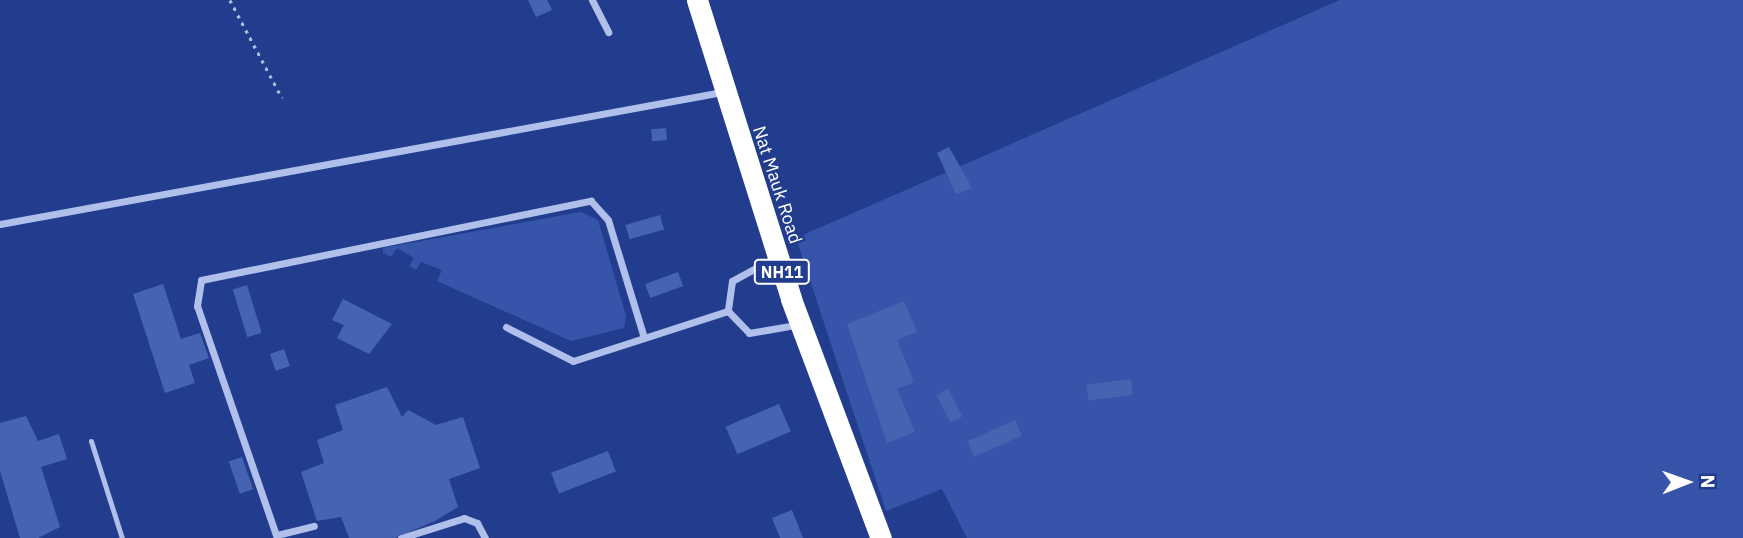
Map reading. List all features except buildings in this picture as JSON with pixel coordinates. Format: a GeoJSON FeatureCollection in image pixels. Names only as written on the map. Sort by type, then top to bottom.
{"type":"FeatureCollection","features":[{"type":"Feature","properties":{"kind":"highway","name":"Nat Mauk Road"},"geometry":{"type":"LineString","coordinates":[[697,0],[722,92],[777,257],[881,538]]}},
{"type":"Feature","properties":{"kind":"street"},"geometry":{"type":"LineString","coordinates":[[592,0],[608,32]]}},
{"type":"Feature","properties":{"kind":"street"},"geometry":{"type":"LineString","coordinates":[[0,224],[722,92]]}},
{"type":"Feature","properties":{"kind":"street"},"geometry":{"type":"LineString","coordinates":[[314,526],[277,537],[197,306],[201,280],[591,201],[608,220],[644,338]]}},
{"type":"Feature","properties":{"kind":"street"},"geometry":{"type":"LineString","coordinates":[[727,311],[732,281],[777,257]]}},
{"type":"Feature","properties":{"kind":"street"},"geometry":{"type":"LineString","coordinates":[[727,311],[749,334],[800,324]]}},
{"type":"Feature","properties":{"kind":"street"},"geometry":{"type":"LineString","coordinates":[[506,327],[573,361],[727,311]]}},
{"type":"Feature","properties":{"kind":"street"},"geometry":{"type":"LineString","coordinates":[[401,538],[464,518],[477,523],[485,538]]}},
{"type":"Feature","properties":{"kind":"lane"},"geometry":{"type":"LineString","coordinates":[[91,440],[122,538]]}},
{"type":"Feature","properties":{"kind":"path"},"geometry":{"type":"LineString","coordinates":[[230,0],[282,98]]}},
{"type":"Feature","properties":{"kind":"shaded area"},"geometry":{"type":"Polygon","coordinates":[[[1340,0],[1743,0],[1743,538],[967,538],[942,489],[886,511],[796,238],[1340,0]]]}},
{"type":"Feature","properties":{"kind":"shaded area"},"geometry":{"type":"Polygon","coordinates":[[[581,212],[598,220],[626,316],[624,328],[571,341],[437,281],[442,270],[421,262],[416,270],[409,266],[414,258],[397,248],[391,257],[383,253],[383,248],[581,212]]]}}]}
